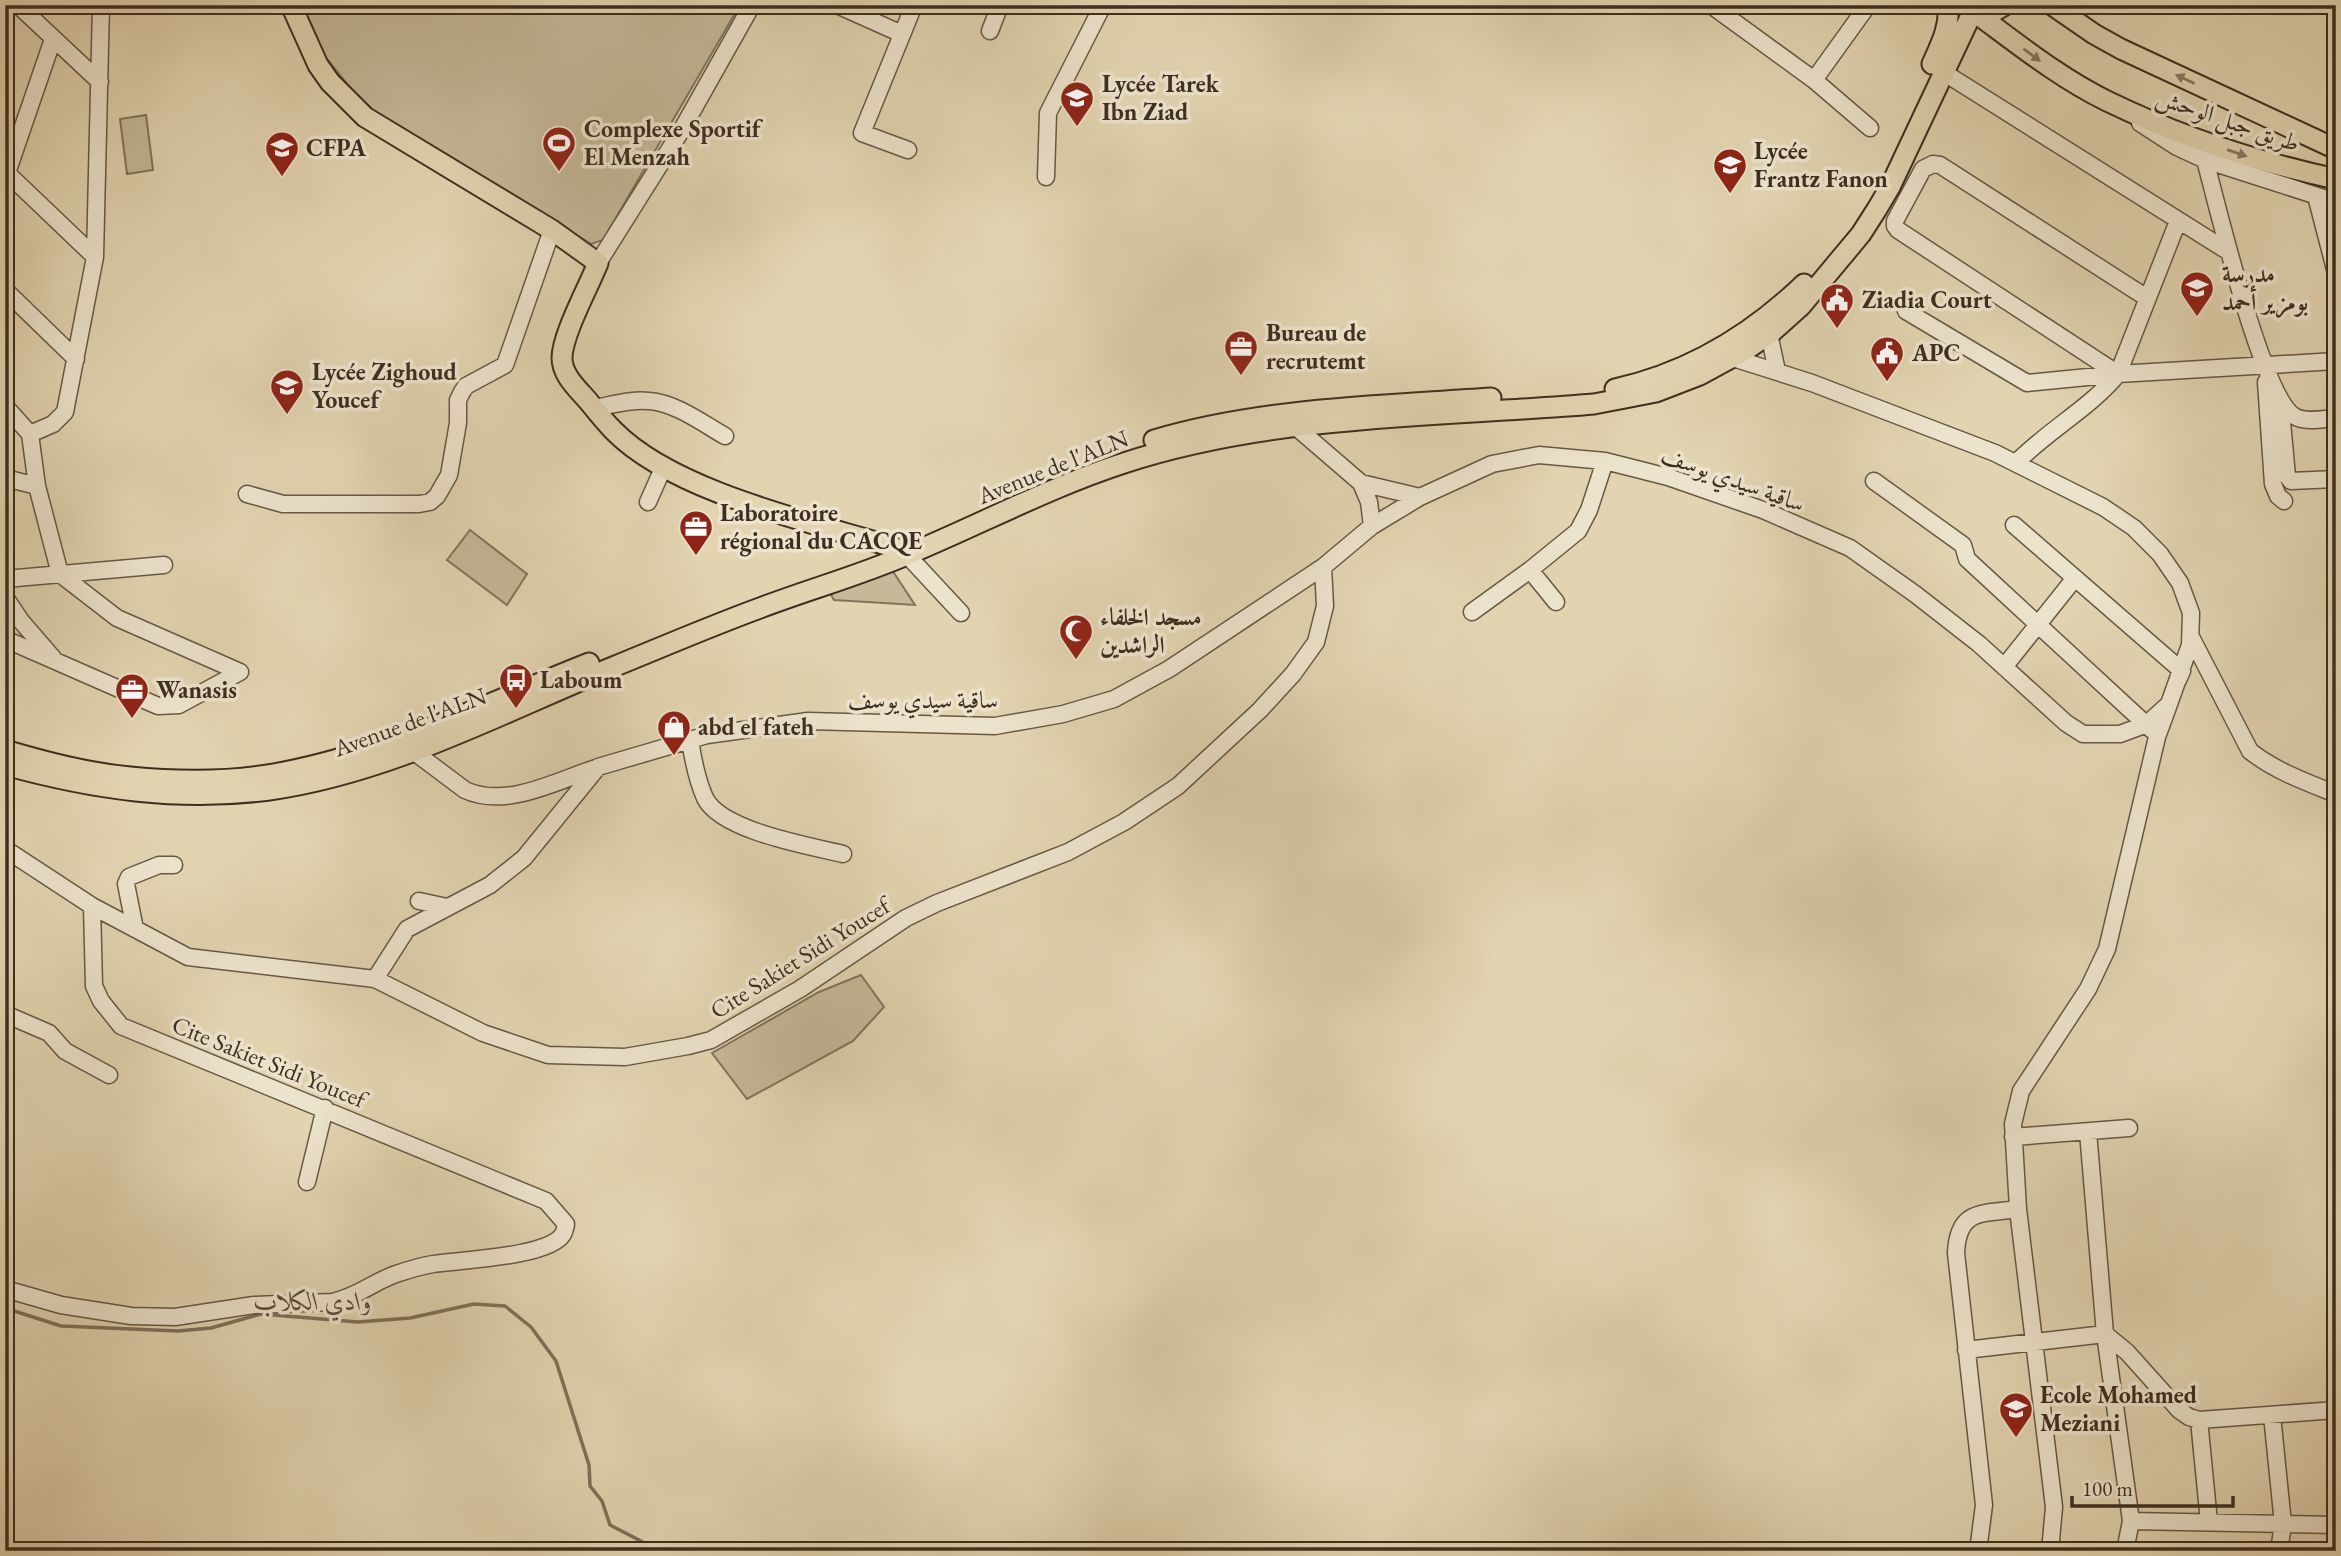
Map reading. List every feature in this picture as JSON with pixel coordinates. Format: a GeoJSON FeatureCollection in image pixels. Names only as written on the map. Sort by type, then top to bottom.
{"type":"FeatureCollection","features":[{"type":"Feature","properties":{"kind":"main road"},"geometry":{"type":"LineString","coordinates":[[291,5],[318,65],[365,117],[552,230],[598,263],[565,342],[562,359],[567,376],[614,432],[650,459],[698,484],[900,551]]}},
{"type":"Feature","properties":{"kind":"main road"},"geometry":{"type":"LineString","coordinates":[[1766,328],[1798,290],[1836,252],[1868,206],[1945,35],[1949,18],[1948,5]]}},
{"type":"Feature","properties":{"kind":"main road"},"geometry":{"type":"LineString","coordinates":[[5,750],[76,769],[130,777],[232,779],[281,773],[409,744],[765,592],[900,551],[1069,468],[1191,429],[1295,421],[1354,407],[1618,388],[1729,353],[1801,306],[1861,234],[1890,187],[1969,11],[1993,12],[2005,5]]}},
{"type":"Feature","properties":{"kind":"main road","name":"طريق جبل الوحش"},"geometry":{"type":"LineString","coordinates":[[2052,5],[2121,50],[2336,149]]}},
{"type":"Feature","properties":{"kind":"main road","name":"طريق جبل الوحش"},"geometry":{"type":"LineString","coordinates":[[1969,11],[2044,64],[2106,101],[2225,149],[2276,166],[2336,179]]}},
{"type":"Feature","properties":{"kind":"main road","name":"Avenue de l'ALN"},"geometry":{"type":"LineString","coordinates":[[5,765],[109,789],[217,793],[268,790],[324,778],[409,744]]}},
{"type":"Feature","properties":{"kind":"street"},"geometry":{"type":"LineString","coordinates":[[18,5],[100,82]]}},
{"type":"Feature","properties":{"kind":"street"},"geometry":{"type":"LineString","coordinates":[[30,434],[53,424],[65,412],[95,257],[101,5]]}},
{"type":"Feature","properties":{"kind":"street"},"geometry":{"type":"LineString","coordinates":[[598,263],[681,131],[752,5]]}},
{"type":"Feature","properties":{"kind":"street"},"geometry":{"type":"LineString","coordinates":[[837,5],[902,34]]}},
{"type":"Feature","properties":{"kind":"street"},"geometry":{"type":"LineString","coordinates":[[908,150],[862,133],[914,5]]}},
{"type":"Feature","properties":{"kind":"street"},"geometry":{"type":"LineString","coordinates":[[990,31],[1000,5]]}},
{"type":"Feature","properties":{"kind":"street"},"geometry":{"type":"LineString","coordinates":[[1046,177],[1048,113],[1051,104],[1104,5]]}},
{"type":"Feature","properties":{"kind":"street"},"geometry":{"type":"LineString","coordinates":[[1711,5],[1730,11],[1870,128]]}},
{"type":"Feature","properties":{"kind":"street"},"geometry":{"type":"LineString","coordinates":[[1814,80],[1868,5]]}},
{"type":"Feature","properties":{"kind":"street"},"geometry":{"type":"LineString","coordinates":[[53,39],[6,174],[95,257]]}},
{"type":"Feature","properties":{"kind":"street"},"geometry":{"type":"LineString","coordinates":[[1943,72],[2229,252]]}},
{"type":"Feature","properties":{"kind":"street","name":"طريق جبل الوحش"},"geometry":{"type":"LineString","coordinates":[[2106,101],[2177,147],[2205,160],[2336,202]]}},
{"type":"Feature","properties":{"kind":"street"},"geometry":{"type":"LineString","coordinates":[[2205,160],[2229,252],[2265,366],[2280,400],[2293,416],[2303,420],[2336,418]]}},
{"type":"Feature","properties":{"kind":"street"},"geometry":{"type":"LineString","coordinates":[[2118,374],[1898,230],[1895,221],[1923,169],[1933,164],[1940,165],[2147,299]]}},
{"type":"Feature","properties":{"kind":"street"},"geometry":{"type":"LineString","coordinates":[[1890,187],[1909,195]]}},
{"type":"Feature","properties":{"kind":"street"},"geometry":{"type":"LineString","coordinates":[[2316,196],[2336,272]]}},
{"type":"Feature","properties":{"kind":"street"},"geometry":{"type":"LineString","coordinates":[[2016,463],[2032,447],[2102,393],[2118,374],[2178,221]]}},
{"type":"Feature","properties":{"kind":"street"},"geometry":{"type":"LineString","coordinates":[[247,494],[283,504],[419,504],[430,502],[437,496],[449,475],[458,423],[458,400],[466,386],[505,365],[552,230]]}},
{"type":"Feature","properties":{"kind":"street"},"geometry":{"type":"LineString","coordinates":[[5,290],[76,359]]}},
{"type":"Feature","properties":{"kind":"street"},"geometry":{"type":"LineString","coordinates":[[1906,311],[2027,383],[2118,374],[2336,361]]}},
{"type":"Feature","properties":{"kind":"street"},"geometry":{"type":"LineString","coordinates":[[1766,328],[1777,371]]}},
{"type":"Feature","properties":{"kind":"street","name":"ساقية سيدي يوسف"},"geometry":{"type":"LineString","coordinates":[[409,744],[465,790],[474,795],[500,798],[707,735],[808,721],[995,726],[1063,714],[1114,699],[1169,669],[1323,566],[1372,526],[1420,498],[1492,464],[1539,455],[1605,461],[1668,477],[1763,510],[1850,548],[1979,644],[2066,723],[2083,734],[2120,734],[2152,730],[2169,704],[2182,671],[2191,637],[2191,613],[2180,583],[2160,554],[2134,528],[2103,507],[2016,463],[1948,434],[1729,353]]}},
{"type":"Feature","properties":{"kind":"street"},"geometry":{"type":"LineString","coordinates":[[2265,366],[2273,484],[2278,496],[2284,501]]}},
{"type":"Feature","properties":{"kind":"street"},"geometry":{"type":"LineString","coordinates":[[594,408],[634,400],[651,401],[669,405],[725,436]]}},
{"type":"Feature","properties":{"kind":"street"},"geometry":{"type":"LineString","coordinates":[[2280,400],[2287,475],[2291,481],[2336,479]]}},
{"type":"Feature","properties":{"kind":"street"},"geometry":{"type":"LineString","coordinates":[[5,406],[30,434],[37,486],[60,573],[117,618],[240,672],[179,705],[158,706],[5,639]]}},
{"type":"Feature","properties":{"kind":"street"},"geometry":{"type":"LineString","coordinates":[[1295,421],[1361,483],[1369,502],[1372,526]]}},
{"type":"Feature","properties":{"kind":"street"},"geometry":{"type":"LineString","coordinates":[[1472,612],[1578,531],[1589,510],[1605,461]]}},
{"type":"Feature","properties":{"kind":"street"},"geometry":{"type":"LineString","coordinates":[[648,502],[664,466]]}},
{"type":"Feature","properties":{"kind":"street"},"geometry":{"type":"LineString","coordinates":[[5,478],[37,486]]}},
{"type":"Feature","properties":{"kind":"street"},"geometry":{"type":"LineString","coordinates":[[1874,481],[1963,545],[1967,559],[2152,730],[2107,948],[2088,989],[2021,1091],[2014,1116],[2018,1209],[2054,1507],[2049,1551]]}},
{"type":"Feature","properties":{"kind":"street"},"geometry":{"type":"LineString","coordinates":[[1361,483],[1420,498]]}},
{"type":"Feature","properties":{"kind":"street"},"geometry":{"type":"LineString","coordinates":[[2014,525],[2182,671]]}},
{"type":"Feature","properties":{"kind":"street"},"geometry":{"type":"LineString","coordinates":[[900,551],[961,613]]}},
{"type":"Feature","properties":{"kind":"street"},"geometry":{"type":"LineString","coordinates":[[5,579],[164,565]]}},
{"type":"Feature","properties":{"kind":"street","name":"Cite Sakiet Sidi Youcef"},"geometry":{"type":"LineString","coordinates":[[5,849],[92,906],[188,957],[375,979],[483,1033],[548,1055],[625,1057],[711,1040],[800,989],[906,918],[1068,852],[1124,822],[1178,786],[1221,748],[1293,674],[1315,642],[1325,606],[1323,566]]}},
{"type":"Feature","properties":{"kind":"street"},"geometry":{"type":"LineString","coordinates":[[1530,570],[1556,602]]}},
{"type":"Feature","properties":{"kind":"street"},"geometry":{"type":"LineString","coordinates":[[2004,667],[2075,578]]}},
{"type":"Feature","properties":{"kind":"street"},"geometry":{"type":"LineString","coordinates":[[5,597],[21,621],[56,662]]}},
{"type":"Feature","properties":{"kind":"street"},"geometry":{"type":"LineString","coordinates":[[2191,637],[2250,751],[2299,779],[2336,794]]}},
{"type":"Feature","properties":{"kind":"street"},"geometry":{"type":"LineString","coordinates":[[690,740],[695,768],[706,801],[723,817],[769,837],[844,854]]}},
{"type":"Feature","properties":{"kind":"street"},"geometry":{"type":"LineString","coordinates":[[375,979],[407,929],[490,885],[524,858],[598,767]]}},
{"type":"Feature","properties":{"kind":"street"},"geometry":{"type":"LineString","coordinates":[[135,929],[126,884],[129,877],[159,865],[174,865]]}},
{"type":"Feature","properties":{"kind":"street"},"geometry":{"type":"LineString","coordinates":[[419,901],[447,907]]}},
{"type":"Feature","properties":{"kind":"street","name":"Cite Sakiet Sidi Youcef"},"geometry":{"type":"LineString","coordinates":[[5,1289],[61,1305],[131,1317],[175,1317],[254,1305],[344,1300],[394,1275],[419,1268],[510,1255],[539,1248],[564,1234],[566,1224],[546,1201],[121,1026],[101,1001],[94,986],[92,906]]}},
{"type":"Feature","properties":{"kind":"street"},"geometry":{"type":"LineString","coordinates":[[5,1014],[49,1033],[65,1051],[109,1075]]}},
{"type":"Feature","properties":{"kind":"street"},"geometry":{"type":"LineString","coordinates":[[307,1182],[325,1108]]}},
{"type":"Feature","properties":{"kind":"street"},"geometry":{"type":"LineString","coordinates":[[2014,1138],[2129,1128]]}},
{"type":"Feature","properties":{"kind":"street"},"geometry":{"type":"LineString","coordinates":[[2088,1132],[2105,1334],[2131,1521],[2126,1551]]}},
{"type":"Feature","properties":{"kind":"street"},"geometry":{"type":"LineString","coordinates":[[1978,1551],[1984,1505],[1956,1253],[1957,1234],[1966,1221],[1978,1214],[2018,1209]]}},
{"type":"Feature","properties":{"kind":"street"},"geometry":{"type":"LineString","coordinates":[[1966,1350],[2105,1334],[2127,1352],[2179,1410],[2189,1417],[2199,1420],[2336,1410]]}},
{"type":"Feature","properties":{"kind":"street"},"geometry":{"type":"LineString","coordinates":[[2272,1415],[2283,1524],[2279,1551]]}},
{"type":"Feature","properties":{"kind":"street"},"geometry":{"type":"LineString","coordinates":[[2199,1420],[2209,1522]]}},
{"type":"Feature","properties":{"kind":"street"},"geometry":{"type":"LineString","coordinates":[[2131,1521],[2336,1525]]}},
{"type":"Feature","properties":{"kind":"shaded area","name":"Complexe Sportif El Menzah"},"geometry":{"type":"Polygon","coordinates":[[[301,5],[740,5],[603,240],[591,244],[364,105],[320,50],[301,5]]]}},
{"type":"Feature","properties":{"kind":"shaded area"},"geometry":{"type":"Polygon","coordinates":[[[146,115],[153,170],[127,174],[120,119],[146,115]]]}},
{"type":"Feature","properties":{"kind":"shaded area"},"geometry":{"type":"Polygon","coordinates":[[[470,530],[527,574],[507,605],[447,560],[470,530]]]}},
{"type":"Feature","properties":{"kind":"shaded area"},"geometry":{"type":"Polygon","coordinates":[[[892,570],[915,605],[834,600],[830,593],[892,570]]]}},
{"type":"Feature","properties":{"kind":"shaded area"},"geometry":{"type":"Polygon","coordinates":[[[861,975],[884,1007],[853,1041],[747,1099],[712,1053],[819,992],[861,975]]]}},
{"type":"Feature","properties":{"kind":"waterway","name":"وادي الكلاب"},"geometry":{"type":"LineString","coordinates":[[5,1308],[61,1326],[178,1331],[211,1328],[261,1314],[358,1322],[410,1318],[474,1304],[505,1306],[531,1327],[556,1361],[589,1465],[590,1486],[602,1501],[610,1525],[660,1551]]}},
{"type":"Feature","properties":{"kind":"place","name":"Lycée Tarek Ibn Ziad"},"geometry":{"type":"Point","coordinates":[1077,128]}},
{"type":"Feature","properties":{"kind":"place","name":"Complexe Sportif El Menzah"},"geometry":{"type":"Point","coordinates":[559,173]}},
{"type":"Feature","properties":{"kind":"place","name":"CFPA"},"geometry":{"type":"Point","coordinates":[282,178]}},
{"type":"Feature","properties":{"kind":"place","name":"Lycée Frantz Fanon"},"geometry":{"type":"Point","coordinates":[1730,195]}},
{"type":"Feature","properties":{"kind":"place","name":"مدرسة بومزير أحمد"},"geometry":{"type":"Point","coordinates":[2197,318]}},
{"type":"Feature","properties":{"kind":"place","name":"Ziadia Court"},"geometry":{"type":"Point","coordinates":[1837,330]}},
{"type":"Feature","properties":{"kind":"place","name":"Bureau de recrutemt"},"geometry":{"type":"Point","coordinates":[1241,377]}},
{"type":"Feature","properties":{"kind":"place","name":"APC"},"geometry":{"type":"Point","coordinates":[1887,383]}},
{"type":"Feature","properties":{"kind":"place","name":"Lycée Zighoud Youcef"},"geometry":{"type":"Point","coordinates":[287,416]}},
{"type":"Feature","properties":{"kind":"place","name":"Laboratoire régional du CACQE"},"geometry":{"type":"Point","coordinates":[696,557]}},
{"type":"Feature","properties":{"kind":"place","name":"مسجد الخلفاء الراشدين"},"geometry":{"type":"Point","coordinates":[1076,661]}},
{"type":"Feature","properties":{"kind":"place","name":"Laboum"},"geometry":{"type":"Point","coordinates":[516,710]}},
{"type":"Feature","properties":{"kind":"place","name":"Wanasis"},"geometry":{"type":"Point","coordinates":[132,720]}},
{"type":"Feature","properties":{"kind":"place","name":"abd el fateh"},"geometry":{"type":"Point","coordinates":[674,757]}},
{"type":"Feature","properties":{"kind":"place","name":"Ecole Mohamed Meziani"},"geometry":{"type":"Point","coordinates":[2016,1439]}}]}
